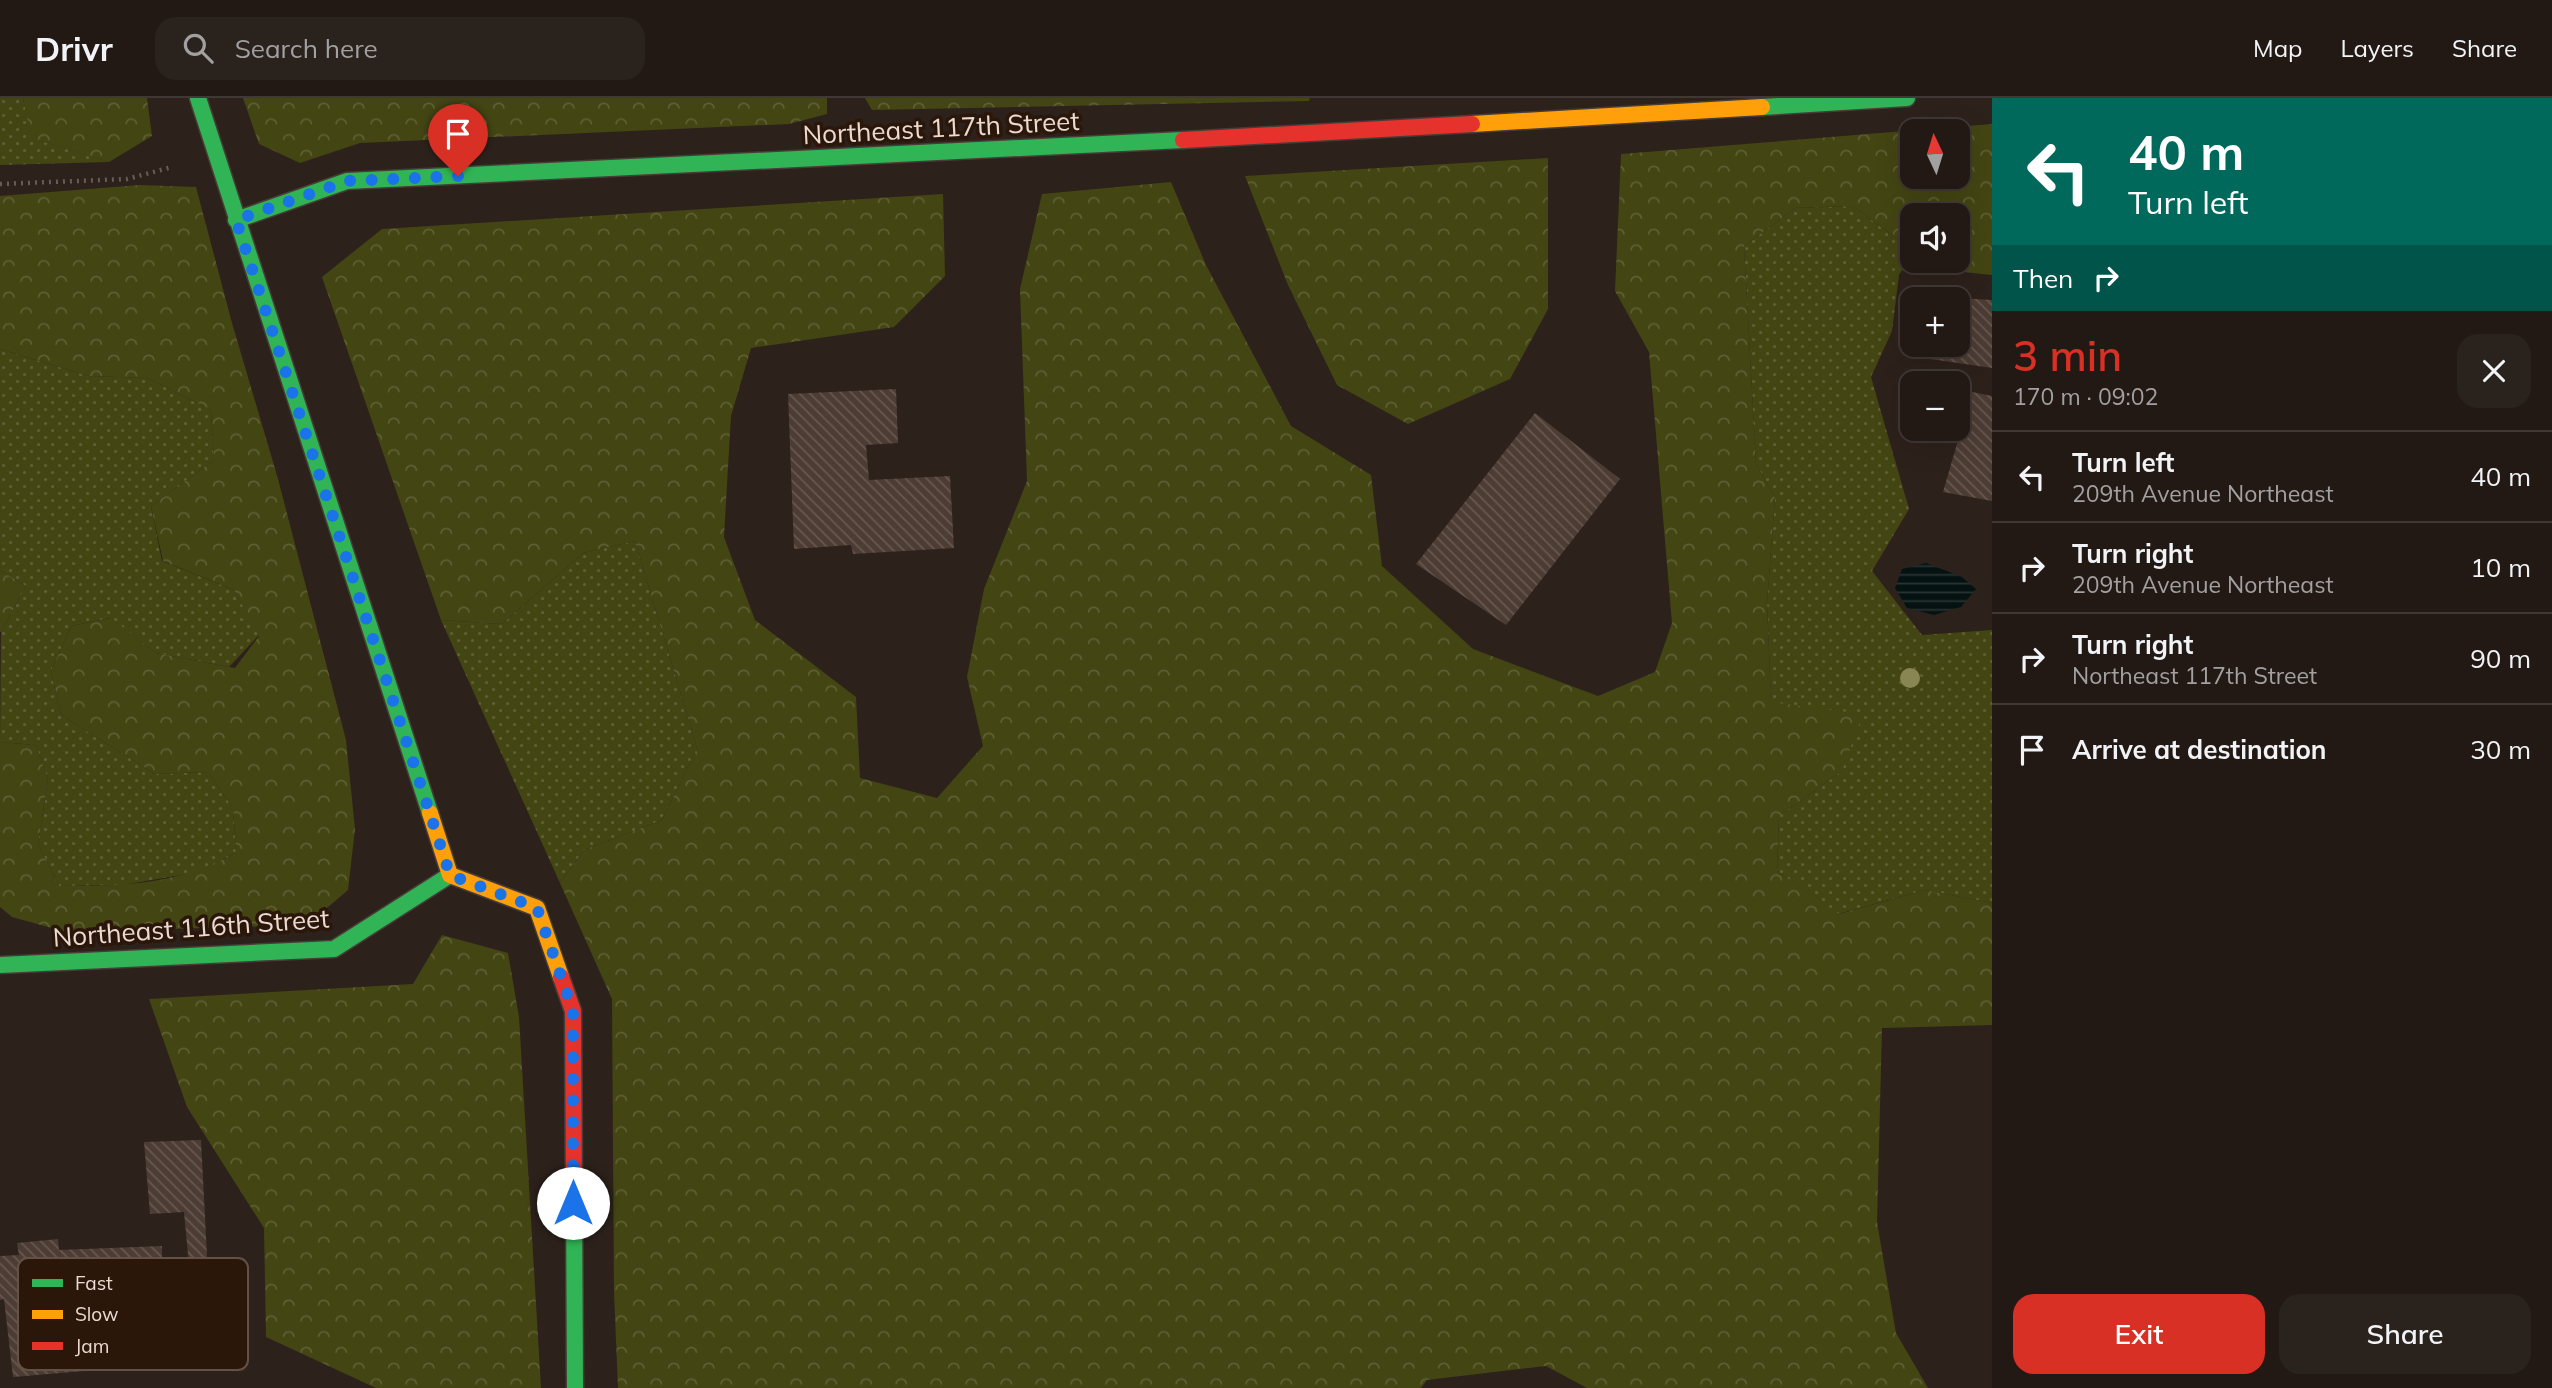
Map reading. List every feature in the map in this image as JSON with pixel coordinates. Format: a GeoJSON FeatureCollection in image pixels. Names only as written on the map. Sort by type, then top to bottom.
{"type":"FeatureCollection","features":[{"type":"Feature","properties":{"kind":"street"},"geometry":{"type":"LineString","coordinates":[[198,98],[450,875],[537,908],[573,1011],[575,1388]]}},
{"type":"Feature","properties":{"kind":"street","name":"Northeast 117th Street"},"geometry":{"type":"LineString","coordinates":[[236,220],[347,181],[860,157],[1907,98]]}},
{"type":"Feature","properties":{"kind":"street","name":"Northeast 116th Street"},"geometry":{"type":"LineString","coordinates":[[0,965],[334,949],[450,875]]}},
{"type":"Feature","properties":{"kind":"path"},"geometry":{"type":"LineString","coordinates":[[0,184],[127,179],[215,155]]}},
{"type":"Feature","properties":{"kind":"green space"},"geometry":{"type":"Polygon","coordinates":[[[0,98],[23,98],[32,138],[109,162],[0,165],[0,98]]]}},
{"type":"Feature","properties":{"kind":"green space"},"geometry":{"type":"Polygon","coordinates":[[[23,98],[147,98],[152,136],[109,162],[31,138],[23,98]]]}},
{"type":"Feature","properties":{"kind":"green space"},"geometry":{"type":"Polygon","coordinates":[[[243,98],[827,98],[827,114],[789,124],[360,143],[300,163],[259,144],[243,98]]]}},
{"type":"Feature","properties":{"kind":"green space"},"geometry":{"type":"Polygon","coordinates":[[[865,98],[1310,98],[1309,101],[872,110],[865,98]]]}},
{"type":"Feature","properties":{"kind":"green space"},"geometry":{"type":"Polygon","coordinates":[[[1992,124],[1992,275],[1970,273],[1970,203],[1900,203],[1900,241],[1853,206],[1795,208],[1744,246],[1756,464],[1775,498],[1767,603],[1771,702],[1863,714],[1842,771],[1779,816],[1777,871],[1839,914],[1925,890],[1992,903],[1992,1025],[1882,1028],[1877,1222],[1896,1333],[1928,1388],[1587,1388],[1546,1366],[1427,1380],[1421,1388],[618,1388],[614,1293],[612,999],[560,883],[584,850],[662,820],[697,748],[635,541],[583,553],[502,624],[441,620],[322,277],[382,229],[943,194],[945,276],[894,327],[751,348],[731,416],[724,537],[755,620],[856,697],[860,778],[937,798],[983,746],[967,677],[984,589],[1027,481],[1020,289],[1042,194],[1171,182],[1206,265],[1291,426],[1371,475],[1382,566],[1473,649],[1598,696],[1655,672],[1672,623],[1649,352],[1615,291],[1621,154],[1900,131],[1900,189],[1970,189],[1970,126],[1992,124]]]}},
{"type":"Feature","properties":{"kind":"green space"},"geometry":{"type":"Polygon","coordinates":[[[1548,158],[1548,309],[1510,379],[1408,424],[1337,385],[1288,285],[1245,176],[1548,158]]]}},
{"type":"Feature","properties":{"kind":"green space"},"geometry":{"type":"Polygon","coordinates":[[[140,185],[196,187],[232,323],[278,479],[346,740],[355,829],[348,890],[307,925],[66,932],[12,917],[0,907],[0,742],[36,745],[48,780],[38,844],[59,886],[150,882],[192,872],[236,853],[233,808],[208,772],[155,774],[61,715],[51,671],[71,626],[111,618],[156,653],[235,668],[259,636],[234,590],[163,561],[151,506],[214,460],[211,410],[148,378],[89,376],[0,349],[0,196],[140,185]]]}},
{"type":"Feature","properties":{"kind":"green space"},"geometry":{"type":"Polygon","coordinates":[[[1853,206],[1900,241],[1900,273],[1892,331],[1871,377],[1909,509],[1872,571],[1922,635],[1992,630],[1992,903],[1925,890],[1838,914],[1777,871],[1779,816],[1842,771],[1771,702],[1767,603],[1775,498],[1756,464],[1744,246],[1795,208],[1853,206]]]}},
{"type":"Feature","properties":{"kind":"green space"},"geometry":{"type":"Polygon","coordinates":[[[0,349],[89,376],[148,378],[211,410],[214,460],[151,506],[162,561],[234,590],[259,635],[229,667],[156,653],[110,618],[71,626],[51,671],[61,715],[155,774],[208,772],[233,808],[236,853],[198,872],[123,885],[59,886],[38,844],[48,780],[36,745],[0,742],[1,632],[26,586],[0,570],[0,349]]]}},
{"type":"Feature","properties":{"kind":"green space"},"geometry":{"type":"Polygon","coordinates":[[[635,541],[697,748],[662,820],[584,850],[560,883],[441,620],[502,624],[583,553],[635,541]]]}},
{"type":"Feature","properties":{"kind":"green space"},"geometry":{"type":"Polygon","coordinates":[[[0,570],[26,586],[1,632],[0,632],[0,570]]]}},
{"type":"Feature","properties":{"kind":"green space"},"geometry":{"type":"Polygon","coordinates":[[[442,935],[508,953],[519,1017],[541,1388],[376,1388],[266,1337],[264,1228],[187,1107],[149,999],[413,984],[442,935]]]}},
{"type":"Feature","properties":{"kind":"shaded area"},"geometry":{"type":"Polygon","coordinates":[[[1926,563],[1962,577],[1976,589],[1961,607],[1934,615],[1907,608],[1895,588],[1902,569],[1926,563]]]}},
{"type":"Feature","properties":{"kind":"building"},"geometry":{"type":"Polygon","coordinates":[[[1970,299],[1992,300],[1992,368],[1917,357],[1970,357],[1970,299]]]}},
{"type":"Feature","properties":{"kind":"building"},"geometry":{"type":"Polygon","coordinates":[[[896,389],[898,443],[866,445],[869,480],[950,476],[954,548],[853,554],[851,545],[794,549],[788,394],[896,389]]]}},
{"type":"Feature","properties":{"kind":"building"},"geometry":{"type":"Polygon","coordinates":[[[1972,392],[1992,396],[1992,501],[1943,492],[1958,441],[1970,441],[1972,392]]]}},
{"type":"Feature","properties":{"kind":"building"},"geometry":{"type":"Polygon","coordinates":[[[1535,413],[1620,479],[1506,625],[1416,564],[1535,413]]]}},
{"type":"Feature","properties":{"kind":"building"},"geometry":{"type":"Polygon","coordinates":[[[201,1140],[207,1258],[188,1258],[184,1212],[150,1214],[144,1142],[201,1140]]]}},
{"type":"Feature","properties":{"kind":"building"},"geometry":{"type":"Polygon","coordinates":[[[58,1239],[59,1250],[162,1246],[162,1258],[18,1258],[18,1370],[96,1370],[13,1377],[4,1299],[0,1300],[0,1256],[19,1255],[17,1243],[58,1239]]]}},
{"type":"Feature","properties":{"kind":"traffic: fast"},"geometry":{"type":"LineString","coordinates":[[198,98],[430,813]]}},
{"type":"Feature","properties":{"kind":"traffic: fast"},"geometry":{"type":"LineString","coordinates":[[1762,107],[1907,98]]}},
{"type":"Feature","properties":{"kind":"traffic: fast"},"geometry":{"type":"LineString","coordinates":[[236,220],[347,181],[1183,140]]}},
{"type":"Feature","properties":{"kind":"traffic: fast"},"geometry":{"type":"LineString","coordinates":[[0,965],[334,949],[450,875]]}},
{"type":"Feature","properties":{"kind":"traffic: fast"},"geometry":{"type":"LineString","coordinates":[[574,1193],[575,1388]]}},
{"type":"Feature","properties":{"kind":"traffic: slow"},"geometry":{"type":"LineString","coordinates":[[1472,124],[1762,107]]}},
{"type":"Feature","properties":{"kind":"traffic: slow"},"geometry":{"type":"LineString","coordinates":[[430,813],[450,875],[537,908],[561,977]]}},
{"type":"Feature","properties":{"kind":"traffic: jam"},"geometry":{"type":"LineString","coordinates":[[1183,140],[1472,124]]}},
{"type":"Feature","properties":{"kind":"traffic: jam"},"geometry":{"type":"LineString","coordinates":[[561,977],[573,1011],[574,1193]]}},
{"type":"Feature","properties":{"kind":"route"},"geometry":{"type":"LineString","coordinates":[[458,176],[347,181],[236,220],[450,875],[537,908],[573,1011],[573,1203]]}}]}
